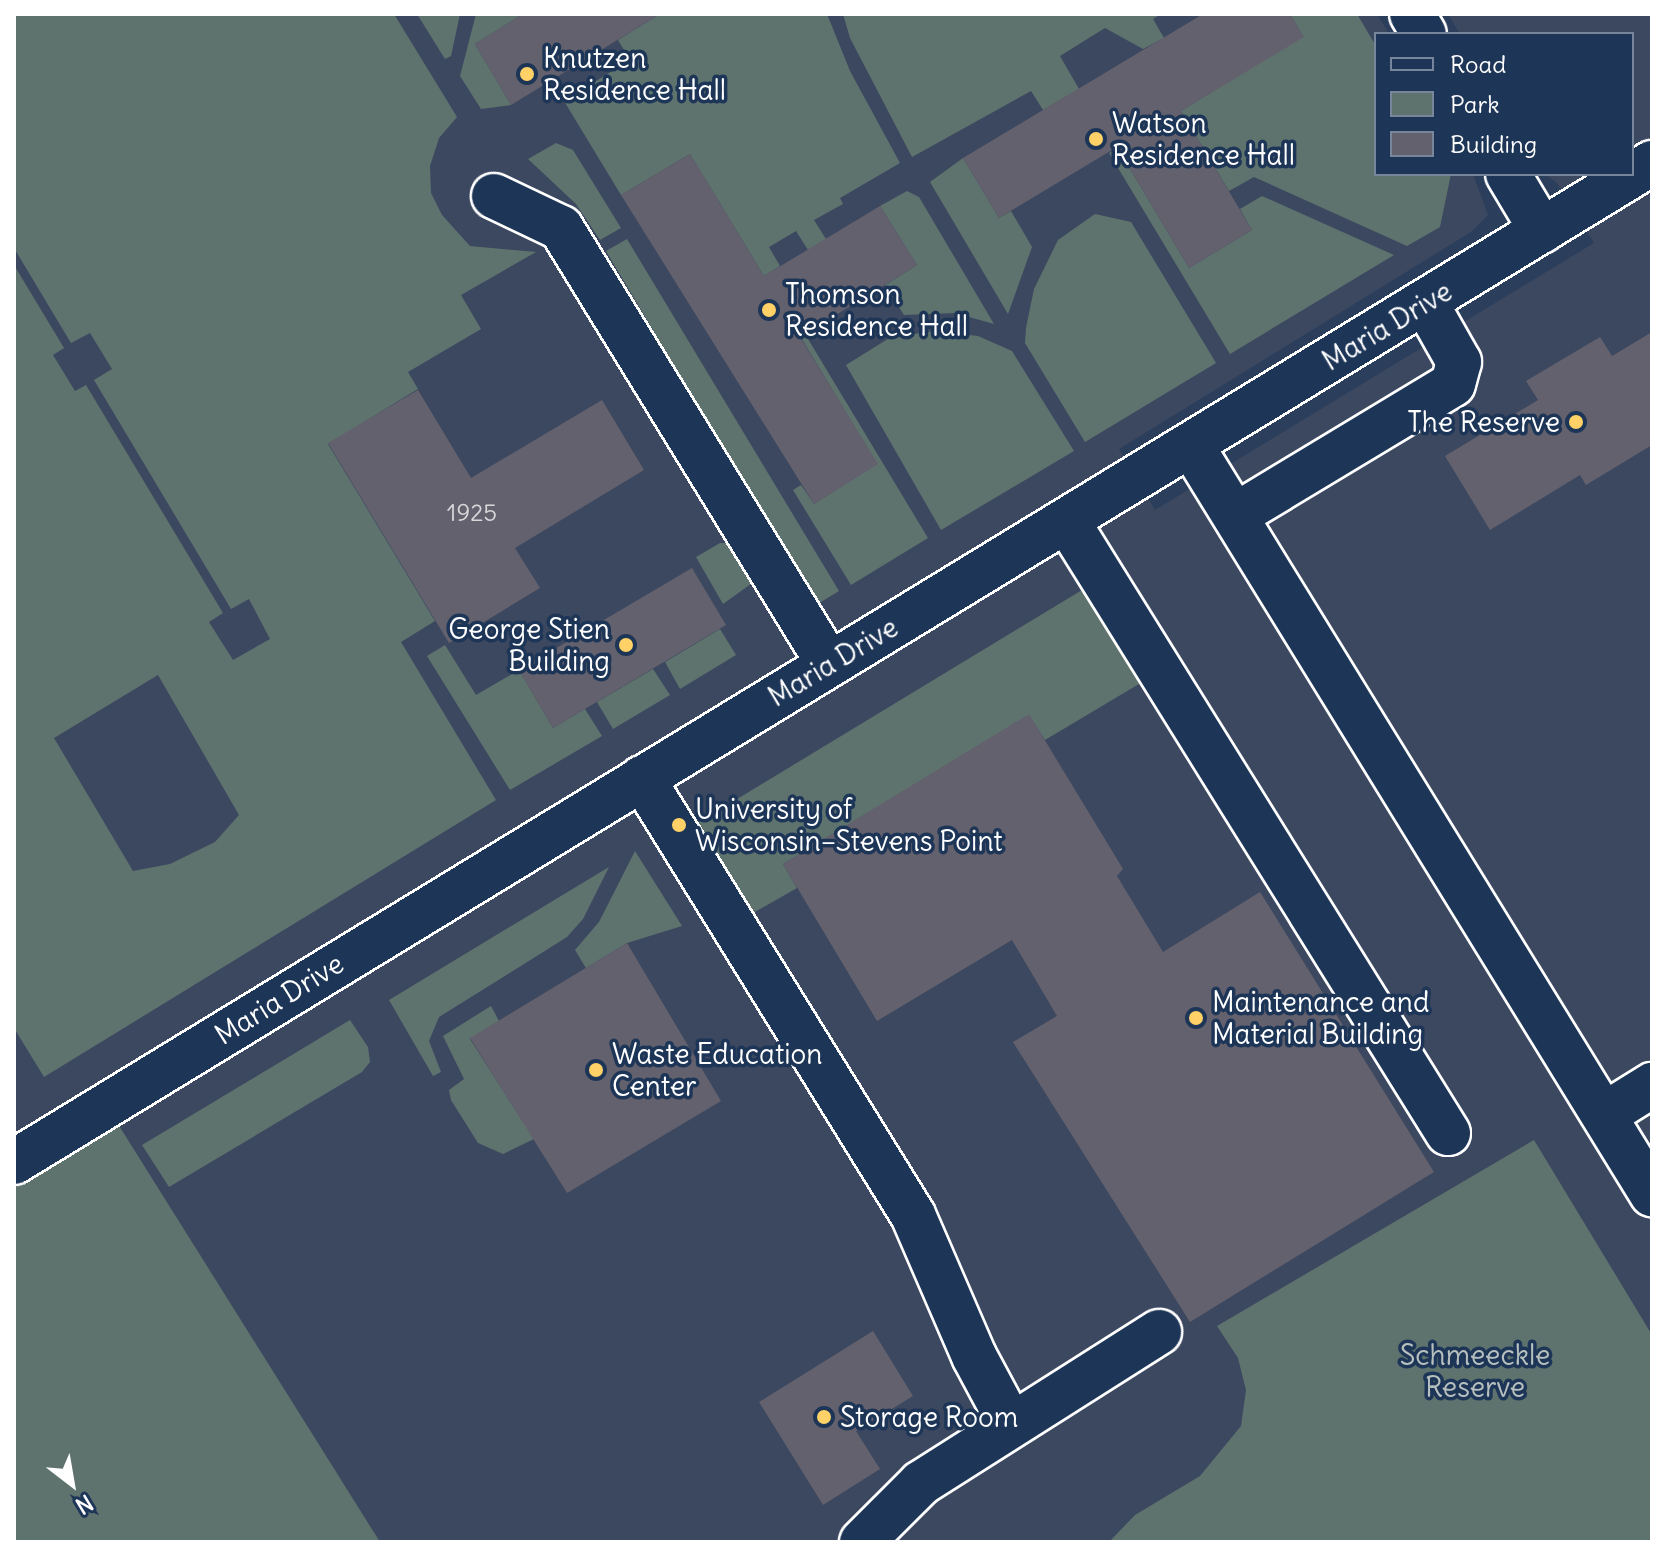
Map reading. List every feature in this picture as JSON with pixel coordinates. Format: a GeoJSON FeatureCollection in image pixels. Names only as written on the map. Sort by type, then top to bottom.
{"type":"FeatureCollection","features":[{"type":"Feature","properties":{"kind":"street"},"geometry":{"type":"LineString","coordinates":[[1412,14],[1423,32]]}},
{"type":"Feature","properties":{"kind":"street","name":"Maria Drive"},"geometry":{"type":"LineString","coordinates":[[1634,174],[1652,163]]}},
{"type":"Feature","properties":{"kind":"street"},"geometry":{"type":"LineString","coordinates":[[1509,176],[1542,231]]}},
{"type":"Feature","properties":{"kind":"street","name":"Maria Drive"},"geometry":{"type":"LineString","coordinates":[[17,1153],[1067,521],[1631,176]]}},
{"type":"Feature","properties":{"kind":"street"},"geometry":{"type":"LineString","coordinates":[[494,196],[561,228],[829,664]]}},
{"type":"Feature","properties":{"kind":"street"},"geometry":{"type":"LineString","coordinates":[[1236,515],[1453,384],[1459,362],[1425,302]]}},
{"type":"Feature","properties":{"kind":"street"},"geometry":{"type":"LineString","coordinates":[[1191,445],[1652,1194]]}},
{"type":"Feature","properties":{"kind":"street"},"geometry":{"type":"LineString","coordinates":[[1067,521],[1448,1133]]}},
{"type":"Feature","properties":{"kind":"street"},"geometry":{"type":"LineString","coordinates":[[642,778],[913,1215],[974,1356],[1011,1425]]}},
{"type":"Feature","properties":{"kind":"street"},"geometry":{"type":"LineString","coordinates":[[1604,1115],[1652,1085]]}},
{"type":"Feature","properties":{"kind":"street"},"geometry":{"type":"LineString","coordinates":[[862,1542],[921,1483],[1159,1332]]}},
{"type":"Feature","properties":{"kind":"shaded area","name":"University of Wisconsin–Stevens Point"},"geometry":{"type":"Polygon","coordinates":[[[14,14],[1377,14],[1388,32],[1374,32],[1374,176],[1474,176],[1488,215],[1471,232],[1119,449],[1155,510],[1594,243],[1557,183],[1548,176],[1634,176],[1634,32],[1459,32],[1448,14],[1652,14],[1652,1542],[14,1542],[14,14]]]}},
{"type":"Feature","properties":{"kind":"green space"},"geometry":{"type":"Polygon","coordinates":[[[14,14],[394,14],[457,117],[439,138],[430,166],[431,193],[442,215],[470,246],[536,252],[461,295],[481,329],[408,372],[418,389],[328,444],[435,621],[401,642],[496,800],[44,1077],[14,1028],[14,265],[64,348],[53,355],[75,391],[86,385],[223,613],[209,622],[233,660],[270,639],[249,599],[231,609],[94,380],[112,369],[90,333],[71,343],[14,248],[14,14]],[[158,675],[54,738],[133,871],[170,864],[215,842],[239,815],[158,675]]]}},
{"type":"Feature","properties":{"kind":"green space"},"geometry":{"type":"Polygon","coordinates":[[[417,14],[460,14],[451,56],[445,59],[417,14]]]}},
{"type":"Feature","properties":{"kind":"green space"},"geometry":{"type":"Polygon","coordinates":[[[476,14],[523,14],[475,44],[511,105],[481,109],[460,76],[476,14]]]}},
{"type":"Feature","properties":{"kind":"green space"},"geometry":{"type":"Polygon","coordinates":[[[660,14],[827,14],[850,71],[900,163],[840,198],[843,204],[814,220],[826,239],[808,250],[796,231],[769,247],[780,266],[764,276],[690,154],[621,195],[564,101],[630,60],[618,40],[660,14]]]}},
{"type":"Feature","properties":{"kind":"green space"},"geometry":{"type":"Polygon","coordinates":[[[843,14],[1161,14],[1153,19],[1164,38],[1143,49],[1105,28],[1060,56],[1079,89],[1043,110],[1031,91],[912,157],[850,38],[843,14]]]}},
{"type":"Feature","properties":{"kind":"green space"},"geometry":{"type":"Polygon","coordinates":[[[1290,14],[1357,14],[1374,43],[1374,176],[1451,176],[1440,227],[1407,246],[1254,177],[1229,191],[1181,111],[1303,36],[1290,14]]]}},
{"type":"Feature","properties":{"kind":"green space"},"geometry":{"type":"Polygon","coordinates":[[[556,143],[573,150],[621,228],[600,240],[576,204],[528,159],[556,143]]]}},
{"type":"Feature","properties":{"kind":"green space"},"geometry":{"type":"Polygon","coordinates":[[[1117,147],[1189,268],[1252,230],[1240,209],[1262,196],[1394,255],[1230,354],[1109,153],[1117,147]]]}},
{"type":"Feature","properties":{"kind":"green space"},"geometry":{"type":"Polygon","coordinates":[[[963,158],[999,218],[1011,211],[1032,247],[1008,314],[930,182],[963,158]]]}},
{"type":"Feature","properties":{"kind":"green space"},"geometry":{"type":"Polygon","coordinates":[[[907,191],[919,197],[994,324],[955,313],[904,315],[885,285],[917,265],[880,206],[907,191]]]}},
{"type":"Feature","properties":{"kind":"green space"},"geometry":{"type":"Polygon","coordinates":[[[1095,214],[1131,222],[1216,363],[1085,442],[1025,343],[1034,289],[1058,240],[1095,214]]]}},
{"type":"Feature","properties":{"kind":"green space"},"geometry":{"type":"Polygon","coordinates":[[[627,239],[839,591],[816,605],[606,251],[627,239]]]}},
{"type":"Feature","properties":{"kind":"green space"},"geometry":{"type":"Polygon","coordinates":[[[935,331],[978,336],[1012,351],[1074,451],[941,530],[846,365],[891,337],[935,331]]]}},
{"type":"Feature","properties":{"kind":"green space"},"geometry":{"type":"Polygon","coordinates":[[[805,334],[928,538],[851,585],[793,490],[801,485],[814,504],[877,464],[800,336],[805,334]]]}},
{"type":"Feature","properties":{"kind":"green space"},"geometry":{"type":"Polygon","coordinates":[[[720,543],[731,543],[755,581],[723,604],[696,557],[720,543]]]}},
{"type":"Feature","properties":{"kind":"green space"},"geometry":{"type":"Polygon","coordinates":[[[1092,584],[1149,678],[1045,740],[1029,715],[783,864],[797,888],[746,917],[691,827],[1092,584]]]}},
{"type":"Feature","properties":{"kind":"green space"},"geometry":{"type":"Polygon","coordinates":[[[720,629],[736,655],[680,689],[665,662],[720,629]]]}},
{"type":"Feature","properties":{"kind":"green space"},"geometry":{"type":"Polygon","coordinates":[[[445,645],[476,695],[519,670],[553,728],[585,709],[602,736],[510,790],[427,656],[445,645]]]}},
{"type":"Feature","properties":{"kind":"green space"},"geometry":{"type":"Polygon","coordinates":[[[653,669],[670,695],[613,729],[597,702],[653,669]]]}},
{"type":"Feature","properties":{"kind":"green space"},"geometry":{"type":"Polygon","coordinates":[[[635,851],[682,926],[627,943],[586,968],[575,950],[599,922],[635,851]]]}},
{"type":"Feature","properties":{"kind":"green space"},"geometry":{"type":"Polygon","coordinates":[[[609,867],[583,919],[567,937],[439,1017],[429,1041],[441,1072],[433,1076],[389,1000],[609,867]]]}},
{"type":"Feature","properties":{"kind":"green space"},"geometry":{"type":"Polygon","coordinates":[[[491,1006],[499,1021],[470,1039],[534,1139],[503,1154],[478,1143],[451,1100],[449,1090],[464,1079],[443,1036],[491,1006]]]}},
{"type":"Feature","properties":{"kind":"green space"},"geometry":{"type":"Polygon","coordinates":[[[350,1020],[368,1047],[370,1062],[362,1072],[169,1187],[142,1145],[350,1020]]]}},
{"type":"Feature","properties":{"kind":"green space"},"geometry":{"type":"Polygon","coordinates":[[[106,1105],[380,1542],[14,1542],[14,1162],[106,1105]]]}},
{"type":"Feature","properties":{"kind":"green space","name":"Schmeeckle Reserve"},"geometry":{"type":"Polygon","coordinates":[[[1534,1140],[1652,1335],[1652,1542],[1109,1542],[1135,1515],[1200,1476],[1241,1426],[1246,1390],[1238,1358],[1217,1326],[1534,1140]]]}},
{"type":"Feature","properties":{"kind":"building","name":"Knutzen Residence Hall"},"geometry":{"type":"Polygon","coordinates":[[[523,14],[660,14],[511,105],[475,44],[523,14]]]}},
{"type":"Feature","properties":{"kind":"building","name":"Watson Residence Hall"},"geometry":{"type":"Polygon","coordinates":[[[1203,14],[1290,14],[1304,37],[1181,111],[1252,230],[1189,268],[1117,147],[999,218],[963,158],[1203,14]]]}},
{"type":"Feature","properties":{"kind":"building","name":"Thomson Residence Hall"},"geometry":{"type":"Polygon","coordinates":[[[690,154],[764,276],[880,206],[917,265],[800,337],[878,464],[814,504],[621,195],[690,154]]]}},
{"type":"Feature","properties":{"kind":"building","name":"The Reserve"},"geometry":{"type":"Polygon","coordinates":[[[1652,332],[1652,445],[1586,485],[1580,475],[1490,530],[1445,456],[1538,400],[1526,381],[1600,337],[1612,356],[1652,332]]]}},
{"type":"Feature","properties":{"kind":"building"},"geometry":{"type":"Polygon","coordinates":[[[418,390],[471,478],[602,400],[644,470],[515,548],[540,588],[449,643],[328,443],[418,390]]]}},
{"type":"Feature","properties":{"kind":"building","name":"George Stien Building"},"geometry":{"type":"Polygon","coordinates":[[[692,568],[726,625],[553,728],[519,670],[692,568]]]}},
{"type":"Feature","properties":{"kind":"building","name":"Maintenance and Material Building"},"geometry":{"type":"Polygon","coordinates":[[[1029,714],[1123,869],[1117,876],[1163,952],[1260,892],[1434,1172],[1190,1322],[1013,1042],[1057,1016],[1012,940],[877,1021],[783,864],[1029,714]]]}},
{"type":"Feature","properties":{"kind":"building","name":"Waste Education Center"},"geometry":{"type":"Polygon","coordinates":[[[627,943],[721,1101],[567,1193],[470,1038],[627,943]]]}},
{"type":"Feature","properties":{"kind":"building","name":"Storage Room"},"geometry":{"type":"Polygon","coordinates":[[[873,1331],[913,1396],[856,1431],[880,1469],[823,1505],[759,1402],[873,1331]]]}},
{"type":"Feature","properties":{"kind":"place","name":"Knutzen Residence Hall"},"geometry":{"type":"Point","coordinates":[527,74]}},
{"type":"Feature","properties":{"kind":"place","name":"Watson Residence Hall"},"geometry":{"type":"Point","coordinates":[1096,139]}},
{"type":"Feature","properties":{"kind":"place","name":"Thomson Residence Hall"},"geometry":{"type":"Point","coordinates":[769,310]}},
{"type":"Feature","properties":{"kind":"place","name":"The Reserve"},"geometry":{"type":"Point","coordinates":[1576,422]}},
{"type":"Feature","properties":{"kind":"place","name":"George Stien Building"},"geometry":{"type":"Point","coordinates":[626,645]}},
{"type":"Feature","properties":{"kind":"place","name":"University of Wisconsin–Stevens Point"},"geometry":{"type":"Point","coordinates":[679,825]}},
{"type":"Feature","properties":{"kind":"place","name":"Maintenance and Material Building"},"geometry":{"type":"Point","coordinates":[1196,1018]}},
{"type":"Feature","properties":{"kind":"place","name":"Waste Education Center"},"geometry":{"type":"Point","coordinates":[596,1070]}},
{"type":"Feature","properties":{"kind":"place","name":"Storage Room"},"geometry":{"type":"Point","coordinates":[824,1417]}}]}
